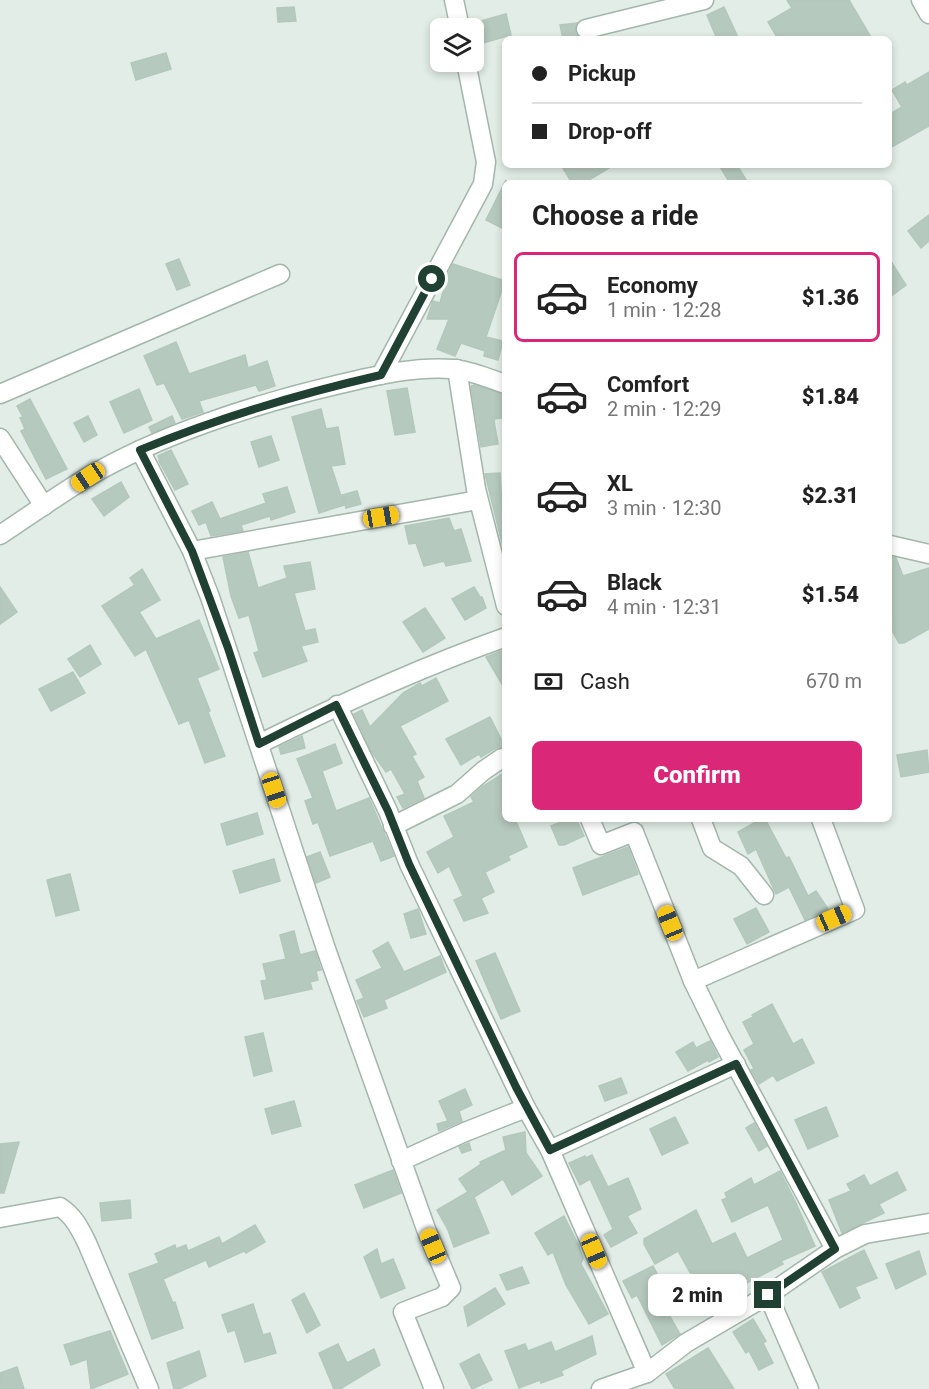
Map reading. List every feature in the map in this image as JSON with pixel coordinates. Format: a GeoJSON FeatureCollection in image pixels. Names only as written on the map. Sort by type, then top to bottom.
{"type":"FeatureCollection","features":[{"type":"Feature","properties":{"kind":"street"},"geometry":{"type":"LineString","coordinates":[[454,0],[458,18]]}},
{"type":"Feature","properties":{"kind":"street"},"geometry":{"type":"LineString","coordinates":[[586,29],[684,2],[704,0]]}},
{"type":"Feature","properties":{"kind":"street"},"geometry":{"type":"LineString","coordinates":[[921,0],[929,14]]}},
{"type":"Feature","properties":{"kind":"street"},"geometry":{"type":"LineString","coordinates":[[381,375],[483,184],[486,162],[468,72]]}},
{"type":"Feature","properties":{"kind":"street"},"geometry":{"type":"LineString","coordinates":[[0,394],[280,274]]}},
{"type":"Feature","properties":{"kind":"street"},"geometry":{"type":"LineString","coordinates":[[0,535],[88,477],[140,450],[187,430],[260,407],[381,375],[425,368],[457,369],[502,383]]}},
{"type":"Feature","properties":{"kind":"street"},"geometry":{"type":"LineString","coordinates":[[457,369],[478,500],[502,591]]}},
{"type":"Feature","properties":{"kind":"street"},"geometry":{"type":"LineString","coordinates":[[0,438],[44,506]]}},
{"type":"Feature","properties":{"kind":"street"},"geometry":{"type":"LineString","coordinates":[[140,450],[192,551],[228,648],[323,938],[401,1161],[451,1288],[442,1296],[404,1312],[434,1389]]}},
{"type":"Feature","properties":{"kind":"street"},"geometry":{"type":"LineString","coordinates":[[192,551],[478,500]]}},
{"type":"Feature","properties":{"kind":"street"},"geometry":{"type":"LineString","coordinates":[[892,545],[929,554]]}},
{"type":"Feature","properties":{"kind":"street"},"geometry":{"type":"LineString","coordinates":[[259,744],[336,705],[439,661],[502,638]]}},
{"type":"Feature","properties":{"kind":"street"},"geometry":{"type":"LineString","coordinates":[[336,705],[525,1107],[550,1150],[647,1373]]}},
{"type":"Feature","properties":{"kind":"street"},"geometry":{"type":"LineString","coordinates":[[393,826],[457,794],[502,758]]}},
{"type":"Feature","properties":{"kind":"street"},"geometry":{"type":"LineString","coordinates":[[591,822],[601,845],[634,832],[693,981],[835,1249]]}},
{"type":"Feature","properties":{"kind":"street"},"geometry":{"type":"LineString","coordinates":[[702,822],[712,848],[741,866],[764,895]]}},
{"type":"Feature","properties":{"kind":"street"},"geometry":{"type":"LineString","coordinates":[[693,981],[855,910],[822,822]]}},
{"type":"Feature","properties":{"kind":"street"},"geometry":{"type":"LineString","coordinates":[[550,1150],[736,1064]]}},
{"type":"Feature","properties":{"kind":"street"},"geometry":{"type":"LineString","coordinates":[[401,1161],[525,1107]]}},
{"type":"Feature","properties":{"kind":"street"},"geometry":{"type":"LineString","coordinates":[[0,1218],[60,1207],[68,1212],[87,1243],[149,1389]]}},
{"type":"Feature","properties":{"kind":"street"},"geometry":{"type":"LineString","coordinates":[[601,1389],[647,1373],[686,1343],[768,1295],[835,1249],[865,1234],[929,1223]]}},
{"type":"Feature","properties":{"kind":"street"},"geometry":{"type":"LineString","coordinates":[[768,1295],[808,1389]]}},
{"type":"Feature","properties":{"kind":"building"},"geometry":{"type":"Polygon","coordinates":[[[787,0],[849,0],[870,36],[776,36],[768,22],[792,8],[787,0]]]}},
{"type":"Feature","properties":{"kind":"building"},"geometry":{"type":"Polygon","coordinates":[[[294,7],[296,21],[278,22],[277,8],[294,7]]]}},
{"type":"Feature","properties":{"kind":"building"},"geometry":{"type":"Polygon","coordinates":[[[724,7],[737,35],[716,36],[707,15],[724,7]]]}},
{"type":"Feature","properties":{"kind":"building"},"geometry":{"type":"Polygon","coordinates":[[[506,14],[511,35],[484,43],[484,20],[506,14]]]}},
{"type":"Feature","properties":{"kind":"building"},"geometry":{"type":"Polygon","coordinates":[[[577,23],[575,31],[578,36],[562,36],[560,25],[577,23]]]}},
{"type":"Feature","properties":{"kind":"building"},"geometry":{"type":"Polygon","coordinates":[[[166,53],[171,69],[136,80],[131,63],[166,53]]]}},
{"type":"Feature","properties":{"kind":"building"},"geometry":{"type":"Polygon","coordinates":[[[929,72],[929,126],[892,147],[892,113],[902,107],[892,90],[905,82],[907,85],[929,72]]]}},
{"type":"Feature","properties":{"kind":"building"},"geometry":{"type":"Polygon","coordinates":[[[563,168],[609,168],[589,180],[570,180],[563,168]]]}},
{"type":"Feature","properties":{"kind":"building"},"geometry":{"type":"Polygon","coordinates":[[[721,168],[739,168],[746,180],[728,180],[721,168]]]}},
{"type":"Feature","properties":{"kind":"building"},"geometry":{"type":"Polygon","coordinates":[[[502,188],[502,228],[486,220],[502,188]]]}},
{"type":"Feature","properties":{"kind":"building"},"geometry":{"type":"Polygon","coordinates":[[[929,215],[929,241],[921,248],[908,231],[929,215]]]}},
{"type":"Feature","properties":{"kind":"building"},"geometry":{"type":"Polygon","coordinates":[[[179,259],[190,285],[177,290],[166,264],[179,259]]]}},
{"type":"Feature","properties":{"kind":"building"},"geometry":{"type":"Polygon","coordinates":[[[892,263],[906,285],[892,296],[892,263]]]}},
{"type":"Feature","properties":{"kind":"building"},"geometry":{"type":"Polygon","coordinates":[[[453,264],[502,280],[502,290],[486,337],[502,341],[498,360],[484,356],[485,351],[461,343],[455,356],[437,349],[449,319],[427,319],[433,301],[440,303],[447,276],[453,264]]]}},
{"type":"Feature","properties":{"kind":"building"},"geometry":{"type":"Polygon","coordinates":[[[176,342],[189,374],[245,355],[248,368],[267,361],[275,386],[259,391],[256,385],[199,401],[203,412],[182,419],[164,383],[157,385],[144,356],[176,342]]]}},
{"type":"Feature","properties":{"kind":"building"},"geometry":{"type":"Polygon","coordinates":[[[475,385],[502,394],[502,418],[494,421],[498,444],[481,447],[471,386],[475,385]]]}},
{"type":"Feature","properties":{"kind":"building"},"geometry":{"type":"Polygon","coordinates":[[[407,388],[415,432],[395,435],[387,391],[407,388]]]}},
{"type":"Feature","properties":{"kind":"building"},"geometry":{"type":"Polygon","coordinates":[[[139,389],[152,420],[124,433],[110,402],[139,389]]]}},
{"type":"Feature","properties":{"kind":"building"},"geometry":{"type":"Polygon","coordinates":[[[30,399],[67,469],[46,479],[21,431],[25,429],[20,418],[23,417],[17,406],[30,399]]]}},
{"type":"Feature","properties":{"kind":"building"},"geometry":{"type":"Polygon","coordinates":[[[321,409],[326,429],[338,427],[345,464],[331,466],[344,505],[319,513],[292,417],[321,409]]]}},
{"type":"Feature","properties":{"kind":"building"},"geometry":{"type":"Polygon","coordinates":[[[88,416],[97,435],[84,442],[74,423],[88,416]]]}},
{"type":"Feature","properties":{"kind":"building"},"geometry":{"type":"Polygon","coordinates":[[[172,416],[175,423],[152,433],[149,427],[172,416]]]}},
{"type":"Feature","properties":{"kind":"building"},"geometry":{"type":"Polygon","coordinates":[[[271,436],[279,460],[259,467],[251,442],[271,436]]]}},
{"type":"Feature","properties":{"kind":"building"},"geometry":{"type":"Polygon","coordinates":[[[171,450],[188,484],[175,490],[158,456],[171,450]]]}},
{"type":"Feature","properties":{"kind":"building"},"geometry":{"type":"Polygon","coordinates":[[[500,473],[502,543],[485,474],[500,473]]]}},
{"type":"Feature","properties":{"kind":"building"},"geometry":{"type":"Polygon","coordinates":[[[121,482],[129,497],[104,516],[92,499],[121,482]]]}},
{"type":"Feature","properties":{"kind":"building"},"geometry":{"type":"Polygon","coordinates":[[[287,487],[295,512],[271,520],[270,516],[241,525],[243,531],[211,536],[206,522],[199,525],[192,511],[212,502],[220,519],[266,503],[263,494],[287,487]]]}},
{"type":"Feature","properties":{"kind":"building"},"geometry":{"type":"Polygon","coordinates":[[[357,491],[361,504],[346,508],[342,495],[357,491]]]}},
{"type":"Feature","properties":{"kind":"building"},"geometry":{"type":"Polygon","coordinates":[[[449,518],[454,531],[461,529],[471,561],[446,566],[444,561],[424,566],[416,543],[409,544],[405,526],[449,518]]]}},
{"type":"Feature","properties":{"kind":"building"},"geometry":{"type":"Polygon","coordinates":[[[248,552],[258,588],[287,578],[284,566],[310,562],[315,589],[294,593],[305,631],[315,629],[318,642],[301,646],[307,661],[263,677],[254,653],[259,651],[249,615],[239,618],[231,596],[223,557],[248,552]]]}},
{"type":"Feature","properties":{"kind":"building"},"geometry":{"type":"Polygon","coordinates":[[[892,557],[896,558],[903,576],[929,568],[929,629],[904,643],[899,643],[892,631],[892,557]]]}},
{"type":"Feature","properties":{"kind":"building"},"geometry":{"type":"Polygon","coordinates":[[[142,569],[160,600],[139,612],[156,639],[199,620],[219,669],[197,678],[225,756],[205,763],[189,720],[179,724],[146,649],[135,656],[102,606],[135,585],[130,578],[142,569]]]}},
{"type":"Feature","properties":{"kind":"building"},"geometry":{"type":"Polygon","coordinates":[[[0,587],[17,612],[0,624],[0,587]]]}},
{"type":"Feature","properties":{"kind":"building"},"geometry":{"type":"Polygon","coordinates":[[[474,587],[482,597],[486,608],[465,620],[452,599],[474,587]]]}},
{"type":"Feature","properties":{"kind":"building"},"geometry":{"type":"Polygon","coordinates":[[[425,608],[445,638],[423,652],[403,622],[425,608]]]}},
{"type":"Feature","properties":{"kind":"building"},"geometry":{"type":"Polygon","coordinates":[[[90,645],[101,664],[80,677],[68,659],[90,645]]]}},
{"type":"Feature","properties":{"kind":"building"},"geometry":{"type":"Polygon","coordinates":[[[502,651],[502,684],[486,657],[502,651]]]}},
{"type":"Feature","properties":{"kind":"building"},"geometry":{"type":"Polygon","coordinates":[[[73,672],[85,693],[51,711],[39,689],[73,672]]]}},
{"type":"Feature","properties":{"kind":"building"},"geometry":{"type":"Polygon","coordinates":[[[436,678],[448,701],[400,726],[416,754],[412,756],[424,777],[417,781],[424,798],[403,808],[397,797],[405,794],[391,769],[386,772],[371,751],[354,714],[362,710],[370,727],[403,693],[420,683],[422,686],[436,678]]]}},
{"type":"Feature","properties":{"kind":"building"},"geometry":{"type":"Polygon","coordinates":[[[490,717],[502,741],[502,747],[496,748],[481,757],[479,754],[461,765],[446,739],[490,717]]]}},
{"type":"Feature","properties":{"kind":"building"},"geometry":{"type":"Polygon","coordinates":[[[302,736],[305,748],[281,754],[279,747],[302,736]]]}},
{"type":"Feature","properties":{"kind":"building"},"geometry":{"type":"Polygon","coordinates":[[[335,744],[342,763],[322,771],[336,811],[369,798],[394,856],[381,861],[373,841],[330,856],[318,822],[313,824],[305,801],[313,798],[297,759],[335,744]]]}},
{"type":"Feature","properties":{"kind":"building"},"geometry":{"type":"Polygon","coordinates":[[[927,750],[929,772],[901,777],[897,755],[927,750]]]}},
{"type":"Feature","properties":{"kind":"building"},"geometry":{"type":"Polygon","coordinates":[[[502,774],[502,822],[516,822],[527,847],[508,856],[510,860],[485,872],[494,892],[481,898],[488,913],[464,921],[454,900],[463,896],[449,866],[438,873],[427,852],[454,837],[444,816],[474,802],[471,797],[502,774]]]}},
{"type":"Feature","properties":{"kind":"building"},"geometry":{"type":"Polygon","coordinates":[[[257,813],[263,834],[227,845],[221,824],[257,813]]]}},
{"type":"Feature","properties":{"kind":"building"},"geometry":{"type":"Polygon","coordinates":[[[561,822],[577,822],[584,836],[559,845],[551,826],[561,822]]]}},
{"type":"Feature","properties":{"kind":"building"},"geometry":{"type":"Polygon","coordinates":[[[756,822],[767,822],[786,858],[789,857],[808,896],[816,891],[828,909],[805,920],[789,887],[776,894],[756,849],[748,854],[738,832],[756,822]]]}},
{"type":"Feature","properties":{"kind":"building"},"geometry":{"type":"Polygon","coordinates":[[[628,847],[638,874],[583,895],[573,868],[628,847]]]}},
{"type":"Feature","properties":{"kind":"building"},"geometry":{"type":"Polygon","coordinates":[[[320,852],[330,877],[316,883],[307,857],[320,852]]]}},
{"type":"Feature","properties":{"kind":"building"},"geometry":{"type":"Polygon","coordinates":[[[274,859],[280,881],[240,893],[233,871],[274,859]]]}},
{"type":"Feature","properties":{"kind":"building"},"geometry":{"type":"Polygon","coordinates":[[[70,874],[79,910],[56,916],[47,880],[70,874]]]}},
{"type":"Feature","properties":{"kind":"building"},"geometry":{"type":"Polygon","coordinates":[[[756,908],[769,932],[747,944],[734,919],[756,908]]]}},
{"type":"Feature","properties":{"kind":"building"},"geometry":{"type":"Polygon","coordinates":[[[418,909],[426,934],[411,938],[404,914],[418,909]]]}},
{"type":"Feature","properties":{"kind":"building"},"geometry":{"type":"Polygon","coordinates":[[[294,931],[300,955],[315,951],[321,970],[316,971],[318,980],[310,982],[312,989],[265,999],[261,981],[267,980],[263,964],[286,959],[280,935],[294,931]]]}},
{"type":"Feature","properties":{"kind":"building"},"geometry":{"type":"Polygon","coordinates":[[[388,942],[404,972],[440,956],[446,972],[384,1000],[387,1008],[364,1017],[357,1001],[364,998],[356,980],[382,968],[373,951],[388,942]]]}},
{"type":"Feature","properties":{"kind":"building"},"geometry":{"type":"Polygon","coordinates":[[[495,953],[520,1011],[501,1019],[476,961],[495,953]]]}},
{"type":"Feature","properties":{"kind":"building"},"geometry":{"type":"Polygon","coordinates":[[[772,1004],[793,1044],[802,1039],[814,1063],[777,1081],[773,1075],[759,1084],[744,1050],[754,1044],[743,1022],[772,1004]]]}},
{"type":"Feature","properties":{"kind":"building"},"geometry":{"type":"Polygon","coordinates":[[[263,1033],[272,1071],[254,1076],[245,1037],[263,1033]]]}},
{"type":"Feature","properties":{"kind":"building"},"geometry":{"type":"Polygon","coordinates":[[[710,1041],[718,1057],[688,1071],[676,1052],[693,1042],[696,1048],[710,1041]]]}},
{"type":"Feature","properties":{"kind":"building"},"geometry":{"type":"Polygon","coordinates":[[[621,1078],[627,1093],[605,1101],[599,1086],[621,1078]]]}},
{"type":"Feature","properties":{"kind":"building"},"geometry":{"type":"Polygon","coordinates":[[[465,1089],[472,1105],[459,1111],[462,1121],[439,1131],[437,1124],[448,1121],[439,1101],[465,1089]]]}},
{"type":"Feature","properties":{"kind":"building"},"geometry":{"type":"Polygon","coordinates":[[[294,1101],[301,1126],[272,1134],[265,1109],[294,1101]]]}},
{"type":"Feature","properties":{"kind":"building"},"geometry":{"type":"Polygon","coordinates":[[[826,1107],[838,1136],[808,1149],[795,1120],[826,1107]]]}},
{"type":"Feature","properties":{"kind":"building"},"geometry":{"type":"Polygon","coordinates":[[[675,1117],[688,1143],[662,1155],[650,1129],[675,1117]]]}},
{"type":"Feature","properties":{"kind":"building"},"geometry":{"type":"Polygon","coordinates":[[[754,1123],[767,1146],[759,1151],[746,1128],[754,1123]]]}},
{"type":"Feature","properties":{"kind":"building"},"geometry":{"type":"Polygon","coordinates":[[[525,1132],[526,1153],[542,1176],[512,1195],[503,1179],[474,1197],[489,1233],[454,1247],[437,1210],[468,1192],[459,1179],[481,1164],[480,1162],[506,1150],[503,1137],[525,1132]]]}},
{"type":"Feature","properties":{"kind":"building"},"geometry":{"type":"Polygon","coordinates":[[[19,1142],[4,1193],[0,1193],[0,1144],[19,1142]]]}},
{"type":"Feature","properties":{"kind":"building"},"geometry":{"type":"Polygon","coordinates":[[[469,1143],[471,1150],[462,1153],[459,1147],[469,1143]]]}},
{"type":"Feature","properties":{"kind":"building"},"geometry":{"type":"Polygon","coordinates":[[[592,1155],[608,1187],[628,1178],[641,1209],[627,1216],[637,1233],[611,1247],[604,1235],[613,1229],[590,1179],[580,1185],[569,1163],[592,1155]]]}},
{"type":"Feature","properties":{"kind":"building"},"geometry":{"type":"Polygon","coordinates":[[[393,1170],[401,1193],[364,1208],[355,1185],[393,1170]]]}},
{"type":"Feature","properties":{"kind":"building"},"geometry":{"type":"Polygon","coordinates":[[[780,1171],[815,1246],[781,1261],[783,1264],[743,1285],[741,1282],[706,1301],[678,1251],[655,1264],[644,1244],[644,1239],[696,1210],[712,1244],[735,1233],[747,1258],[783,1240],[768,1205],[732,1222],[722,1200],[727,1198],[725,1193],[751,1178],[754,1185],[780,1171]]]}},
{"type":"Feature","properties":{"kind":"building"},"geometry":{"type":"Polygon","coordinates":[[[897,1172],[906,1190],[879,1204],[884,1213],[842,1233],[829,1200],[851,1191],[847,1184],[864,1175],[870,1186],[897,1172]]]}},
{"type":"Feature","properties":{"kind":"building"},"geometry":{"type":"Polygon","coordinates":[[[130,1200],[131,1218],[102,1221],[100,1203],[130,1200]]]}},
{"type":"Feature","properties":{"kind":"building"},"geometry":{"type":"Polygon","coordinates":[[[564,1216],[583,1258],[581,1264],[608,1314],[589,1324],[566,1285],[553,1252],[548,1255],[535,1233],[564,1216]]]}},
{"type":"Feature","properties":{"kind":"building"},"geometry":{"type":"Polygon","coordinates":[[[255,1225],[265,1242],[246,1253],[244,1251],[209,1267],[206,1260],[163,1279],[173,1303],[175,1302],[183,1328],[152,1339],[129,1274],[159,1263],[155,1254],[175,1245],[176,1249],[186,1245],[188,1251],[219,1237],[222,1244],[255,1225]]]}},
{"type":"Feature","properties":{"kind":"building"},"geometry":{"type":"Polygon","coordinates":[[[377,1249],[381,1264],[393,1259],[405,1288],[381,1298],[364,1257],[377,1249]]]}},
{"type":"Feature","properties":{"kind":"building"},"geometry":{"type":"Polygon","coordinates":[[[864,1250],[877,1278],[855,1287],[860,1298],[840,1308],[822,1272],[864,1250]]]}},
{"type":"Feature","properties":{"kind":"building"},"geometry":{"type":"Polygon","coordinates":[[[919,1251],[926,1274],[896,1289],[886,1264],[919,1251]]]}},
{"type":"Feature","properties":{"kind":"building"},"geometry":{"type":"Polygon","coordinates":[[[653,1266],[662,1283],[653,1287],[680,1334],[662,1345],[637,1295],[632,1298],[623,1281],[653,1266]]]}},
{"type":"Feature","properties":{"kind":"building"},"geometry":{"type":"Polygon","coordinates":[[[522,1267],[529,1283],[507,1290],[500,1275],[522,1267]]]}},
{"type":"Feature","properties":{"kind":"building"},"geometry":{"type":"Polygon","coordinates":[[[495,1288],[505,1304],[468,1326],[464,1307],[495,1288]]]}},
{"type":"Feature","properties":{"kind":"building"},"geometry":{"type":"Polygon","coordinates":[[[304,1293],[320,1325],[307,1333],[292,1300],[304,1293]]]}},
{"type":"Feature","properties":{"kind":"building"},"geometry":{"type":"Polygon","coordinates":[[[253,1304],[263,1335],[270,1333],[276,1353],[245,1362],[235,1330],[228,1332],[222,1315],[253,1304]]]}},
{"type":"Feature","properties":{"kind":"building"},"geometry":{"type":"Polygon","coordinates":[[[753,1319],[766,1341],[763,1343],[773,1363],[759,1370],[749,1351],[746,1353],[733,1332],[753,1319]]]}},
{"type":"Feature","properties":{"kind":"building"},"geometry":{"type":"Polygon","coordinates":[[[110,1331],[128,1374],[91,1389],[87,1359],[71,1365],[64,1345],[110,1331]]]}},
{"type":"Feature","properties":{"kind":"building"},"geometry":{"type":"Polygon","coordinates":[[[592,1336],[596,1354],[561,1371],[563,1375],[519,1388],[505,1351],[525,1344],[528,1351],[551,1342],[555,1352],[592,1336]]]}},
{"type":"Feature","properties":{"kind":"building"},"geometry":{"type":"Polygon","coordinates":[[[338,1344],[347,1363],[374,1349],[380,1365],[340,1389],[334,1389],[319,1353],[338,1344]]]}},
{"type":"Feature","properties":{"kind":"building"},"geometry":{"type":"Polygon","coordinates":[[[708,1348],[734,1389],[675,1389],[666,1374],[708,1348]]]}},
{"type":"Feature","properties":{"kind":"building"},"geometry":{"type":"Polygon","coordinates":[[[199,1351],[206,1376],[179,1389],[174,1389],[167,1363],[199,1351]]]}},
{"type":"Feature","properties":{"kind":"building"},"geometry":{"type":"Polygon","coordinates":[[[479,1354],[492,1380],[472,1389],[460,1364],[479,1354]]]}},
{"type":"Feature","properties":{"kind":"building"},"geometry":{"type":"Polygon","coordinates":[[[17,1367],[24,1389],[0,1389],[0,1373],[17,1367]]]}},
{"type":"Feature","properties":{"kind":"route"},"geometry":{"type":"LineString","coordinates":[[432,279],[381,375],[260,407],[187,430],[140,450],[192,551],[228,648],[259,744],[336,705],[388,811],[409,864],[525,1107],[550,1150],[736,1064],[835,1249],[768,1295]]}}]}
